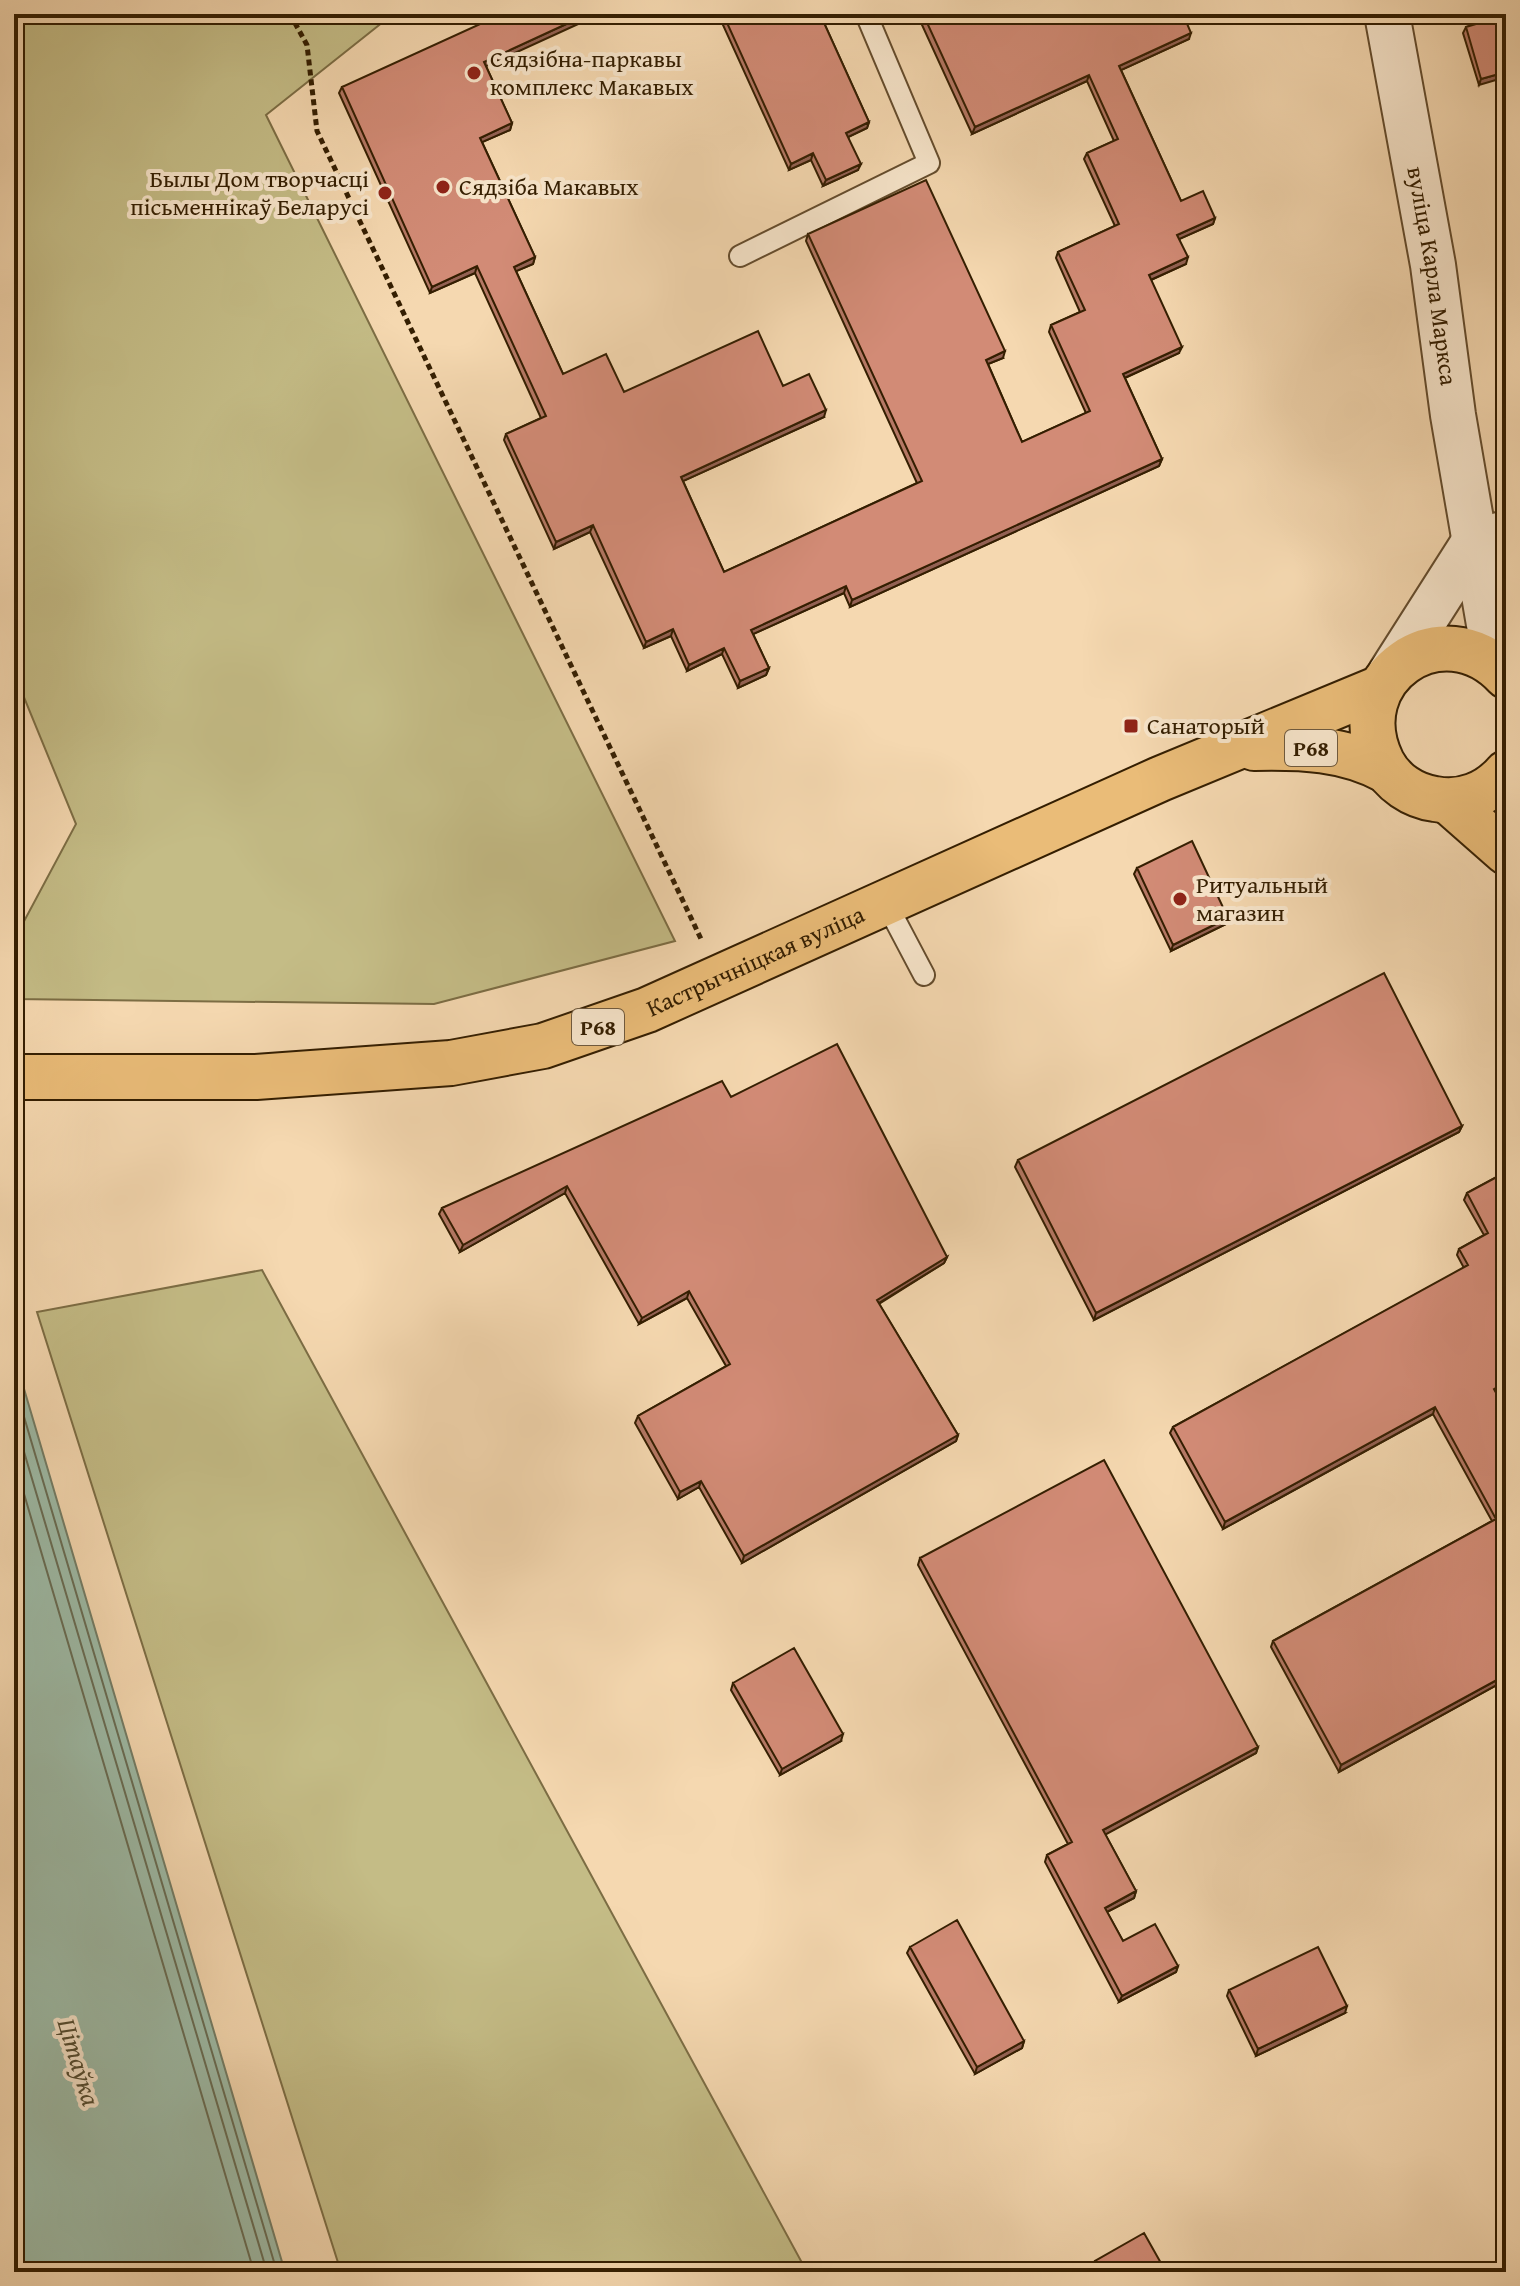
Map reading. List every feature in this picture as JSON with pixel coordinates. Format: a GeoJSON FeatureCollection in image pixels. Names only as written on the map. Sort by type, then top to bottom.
{"type":"FeatureCollection","features":[{"type":"Feature","properties":{"kind":"main road","name":"Р68"},"geometry":{"type":"LineString","coordinates":[[1385,681],[1405,661],[1441,648],[1479,655],[1501,670]]}},
{"type":"Feature","properties":{"kind":"main road","name":"Кастрычніцкая вуліца"},"geometry":{"type":"LineString","coordinates":[[14,1077],[256,1077],[451,1063],[543,1046],[647,1010],[1385,681]]}},
{"type":"Feature","properties":{"kind":"main road"},"geometry":{"type":"LineString","coordinates":[[1385,681],[1371,731],[1387,771]]}},
{"type":"Feature","properties":{"kind":"main road","name":"Кастрычніцкая вуліца"},"geometry":{"type":"LineString","coordinates":[[1230,748],[1304,747],[1351,755],[1387,771]]}},
{"type":"Feature","properties":{"kind":"main road","name":"Р68"},"geometry":{"type":"LineString","coordinates":[[1387,771],[1414,793],[1448,801],[1506,852]]}},
{"type":"Feature","properties":{"kind":"main road"},"geometry":{"type":"LineString","coordinates":[[1448,801],[1478,794],[1505,778]]}},
{"type":"Feature","properties":{"kind":"street","name":"вуліца Карла Маркса"},"geometry":{"type":"LineString","coordinates":[[1387,14],[1433,265],[1453,415],[1491,535],[1501,670]]}},
{"type":"Feature","properties":{"kind":"street"},"geometry":{"type":"LineString","coordinates":[[1385,681],[1491,535]]}},
{"type":"Feature","properties":{"kind":"lane"},"geometry":{"type":"LineString","coordinates":[[740,256],[929,163],[866,14]]}},
{"type":"Feature","properties":{"kind":"lane"},"geometry":{"type":"LineString","coordinates":[[886,903],[924,975]]}},
{"type":"Feature","properties":{"kind":"path"},"geometry":{"type":"LineString","coordinates":[[290,14],[307,45],[317,131],[705,945]]}},
{"type":"Feature","properties":{"kind":"shaded area"},"geometry":{"type":"Polygon","coordinates":[[[14,14],[393,14],[266,115],[675,941],[434,1004],[14,999],[14,940],[76,824],[14,673],[14,14]]]}},
{"type":"Feature","properties":{"kind":"shaded area"},"geometry":{"type":"Polygon","coordinates":[[[262,1270],[807,2272],[341,2272],[37,1312],[262,1270]]]}},
{"type":"Feature","properties":{"kind":"water","name":"Цітаўка"},"geometry":{"type":"Polygon","coordinates":[[[14,1355],[285,2272],[21,2272],[14,2247],[14,1355]]]}},
{"type":"Feature","properties":{"kind":"building"},"geometry":{"type":"Polygon","coordinates":[[[502,14],[588,14],[484,62],[512,123],[480,138],[535,257],[514,267],[563,374],[606,354],[624,392],[758,331],[783,386],[809,374],[826,410],[681,477],[724,572],[922,481],[808,234],[926,180],[1005,351],[986,360],[1022,442],[1090,411],[1051,325],[1085,310],[1058,252],[1119,224],[1087,153],[1118,139],[1089,75],[975,127],[923,14],[1183,14],[1191,33],[1119,66],[1181,201],[1203,191],[1215,218],[1177,235],[1188,257],[1149,275],[1182,347],[1123,374],[1162,459],[852,600],[846,586],[751,630],[769,668],[740,681],[724,648],[689,665],[673,629],[646,642],[593,525],[556,542],[506,434],[546,416],[477,266],[432,287],[342,87],[502,14]]]}},
{"type":"Feature","properties":{"kind":"building"},"geometry":{"type":"Polygon","coordinates":[[[723,14],[820,14],[869,122],[846,133],[861,164],[826,180],[813,153],[791,164],[723,14]]]}},
{"type":"Feature","properties":{"kind":"building"},"geometry":{"type":"Polygon","coordinates":[[[1506,15],[1506,72],[1481,79],[1466,27],[1506,15]]]}},
{"type":"Feature","properties":{"kind":"building","name":"Ритуальный магазин"},"geometry":{"type":"Polygon","coordinates":[[[1192,841],[1228,918],[1173,945],[1137,868],[1192,841]]]}},
{"type":"Feature","properties":{"kind":"building"},"geometry":{"type":"Polygon","coordinates":[[[1384,973],[1462,1126],[1096,1313],[1018,1160],[1384,973]]]}},
{"type":"Feature","properties":{"kind":"building"},"geometry":{"type":"Polygon","coordinates":[[[837,1044],[947,1257],[877,1300],[958,1435],[744,1556],[701,1481],[680,1492],[638,1416],[730,1364],[689,1291],[642,1318],[567,1186],[463,1245],[442,1208],[722,1081],[731,1097],[837,1044]]]}},
{"type":"Feature","properties":{"kind":"building"},"geometry":{"type":"Polygon","coordinates":[[[1506,1172],[1506,1382],[1494,1389],[1506,1411],[1506,1675],[1341,1765],[1273,1641],[1496,1519],[1435,1407],[1225,1522],[1173,1427],[1468,1265],[1459,1249],[1488,1233],[1467,1193],[1506,1172]]]}},
{"type":"Feature","properties":{"kind":"building"},"geometry":{"type":"Polygon","coordinates":[[[1104,1460],[1258,1747],[1103,1830],[1136,1891],[1105,1908],[1123,1941],[1155,1924],[1178,1966],[1122,1996],[1047,1855],[1072,1842],[920,1558],[1104,1460]]]}},
{"type":"Feature","properties":{"kind":"building"},"geometry":{"type":"Polygon","coordinates":[[[794,1648],[843,1734],[782,1769],[733,1683],[794,1648]]]}},
{"type":"Feature","properties":{"kind":"building"},"geometry":{"type":"Polygon","coordinates":[[[957,1920],[1024,2041],[977,2067],[910,1947],[957,1920]]]}},
{"type":"Feature","properties":{"kind":"building"},"geometry":{"type":"Polygon","coordinates":[[[1318,1947],[1347,2006],[1258,2049],[1229,1990],[1318,1947]]]}},
{"type":"Feature","properties":{"kind":"building"},"geometry":{"type":"Polygon","coordinates":[[[1144,2233],[1166,2272],[1101,2272],[1095,2261],[1144,2233]]]}},
{"type":"Feature","properties":{"kind":"place","name":"Сядзібна-паркавы комплекс Макавых"},"geometry":{"type":"Point","coordinates":[474,73]}},
{"type":"Feature","properties":{"kind":"place","name":"Сядзіба Макавых"},"geometry":{"type":"Point","coordinates":[443,187]}},
{"type":"Feature","properties":{"kind":"place","name":"Былы Дом творчасці пісьменнікаў Беларусі"},"geometry":{"type":"Point","coordinates":[385,193]}},
{"type":"Feature","properties":{"kind":"place","name":"Санаторый"},"geometry":{"type":"Point","coordinates":[1131,726]}},
{"type":"Feature","properties":{"kind":"place","name":"Ритуальный магазин"},"geometry":{"type":"Point","coordinates":[1180,899]}}]}
